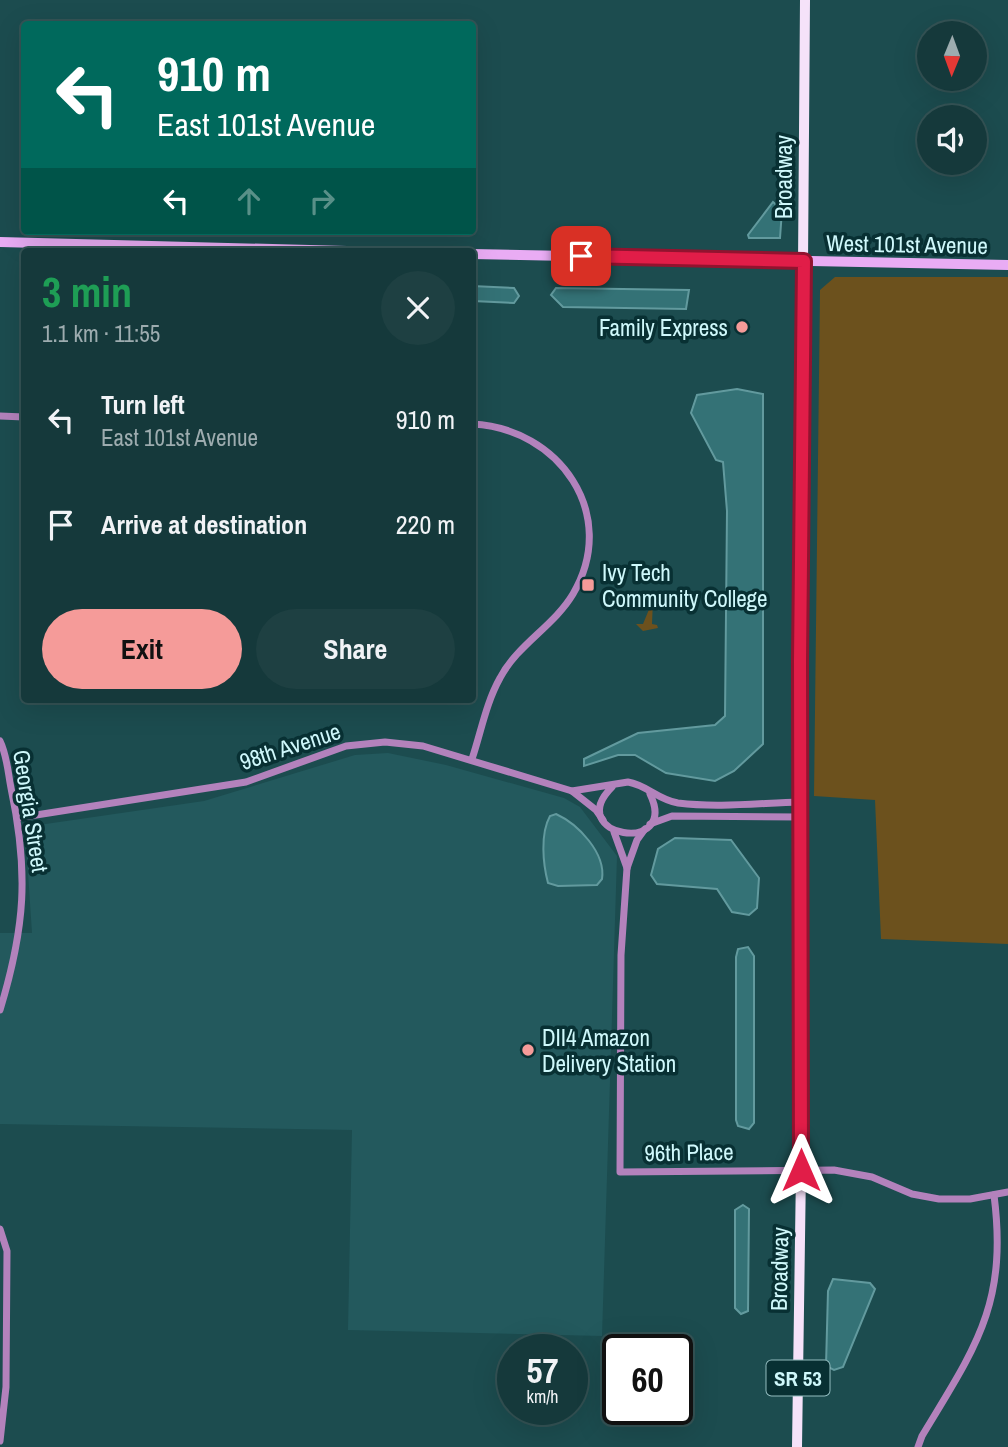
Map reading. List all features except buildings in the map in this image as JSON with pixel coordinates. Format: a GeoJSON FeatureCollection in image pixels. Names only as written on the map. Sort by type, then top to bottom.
{"type":"FeatureCollection","features":[{"type":"Feature","properties":{"kind":"main road","name":"Broadway"},"geometry":{"type":"LineString","coordinates":[[797,1447],[801,1170],[800,802],[805,0]]}},
{"type":"Feature","properties":{"kind":"street"},"geometry":{"type":"LineString","coordinates":[[0,243],[211,248]]}},
{"type":"Feature","properties":{"kind":"street","name":"West 101st Avenue"},"geometry":{"type":"LineString","coordinates":[[476,254],[1008,265]]}},
{"type":"Feature","properties":{"kind":"street"},"geometry":{"type":"LineString","coordinates":[[0,416],[21,417]]}},
{"type":"Feature","properties":{"kind":"street"},"geometry":{"type":"LineString","coordinates":[[472,759],[501,675],[573,594],[587,556],[584,506],[573,480],[556,456],[516,431],[476,425]]}},
{"type":"Feature","properties":{"kind":"street","name":"Georgia Street"},"geometry":{"type":"LineString","coordinates":[[0,741],[17,818],[24,890],[17,950],[0,1010]]}},
{"type":"Feature","properties":{"kind":"street","name":"98th Avenue"},"geometry":{"type":"LineString","coordinates":[[17,818],[246,782],[346,746],[404,743],[472,759],[572,791],[596,810],[614,832]]}},
{"type":"Feature","properties":{"kind":"street","name":"98th Avenue"},"geometry":{"type":"LineString","coordinates":[[572,791],[612,787],[628,782],[637,783],[650,794],[678,803],[800,802]]}},
{"type":"Feature","properties":{"kind":"street"},"geometry":{"type":"LineString","coordinates":[[603,820],[601,802],[612,787]]}},
{"type":"Feature","properties":{"kind":"street"},"geometry":{"type":"LineString","coordinates":[[627,868],[637,840],[647,827],[654,809],[650,794]]}},
{"type":"Feature","properties":{"kind":"street"},"geometry":{"type":"LineString","coordinates":[[614,832],[629,835],[672,816],[800,817]]}},
{"type":"Feature","properties":{"kind":"street"},"geometry":{"type":"LineString","coordinates":[[614,832],[627,868]]}},
{"type":"Feature","properties":{"kind":"street","name":"96th Place"},"geometry":{"type":"LineString","coordinates":[[627,868],[621,955],[620,1172],[834,1170],[872,1177],[912,1194],[939,1199],[970,1199],[1008,1192]]}},
{"type":"Feature","properties":{"kind":"street"},"geometry":{"type":"LineString","coordinates":[[918,1447],[974,1352],[994,1308],[1000,1285],[1002,1230],[994,1195]]}},
{"type":"Feature","properties":{"kind":"street"},"geometry":{"type":"LineString","coordinates":[[0,1229],[7,1251],[6,1387],[0,1441]]}},
{"type":"Feature","properties":{"kind":"shaded area"},"geometry":{"type":"Polygon","coordinates":[[[773,202],[782,210],[780,238],[749,238],[748,235],[773,202]]]}},
{"type":"Feature","properties":{"kind":"shaded area"},"geometry":{"type":"Polygon","coordinates":[[[835,277],[1008,277],[1008,944],[881,939],[875,800],[814,796],[820,290],[835,277]]]}},
{"type":"Feature","properties":{"kind":"shaded area"},"geometry":{"type":"Polygon","coordinates":[[[476,286],[514,288],[519,296],[514,303],[476,301],[476,286]]]}},
{"type":"Feature","properties":{"kind":"shaded area"},"geometry":{"type":"Polygon","coordinates":[[[556,288],[689,290],[686,309],[563,307],[551,295],[556,288]]]}},
{"type":"Feature","properties":{"kind":"shaded area"},"geometry":{"type":"Polygon","coordinates":[[[737,389],[763,394],[763,744],[734,771],[715,781],[666,773],[635,755],[618,755],[584,766],[584,759],[638,733],[715,725],[725,716],[727,511],[723,462],[716,460],[691,413],[697,395],[737,389]]]}},
{"type":"Feature","properties":{"kind":"shaded area"},"geometry":{"type":"Polygon","coordinates":[[[653,593],[658,596],[653,599],[652,624],[658,628],[643,631],[636,624],[643,624],[650,607],[646,603],[649,595],[653,593]]]}},
{"type":"Feature","properties":{"kind":"shaded area"},"geometry":{"type":"Polygon","coordinates":[[[388,753],[446,765],[564,798],[580,807],[617,856],[602,1336],[348,1330],[352,1130],[0,1124],[0,933],[32,933],[25,827],[204,801],[355,755],[388,753]]]}},
{"type":"Feature","properties":{"kind":"shaded area"},"geometry":{"type":"Polygon","coordinates":[[[556,814],[581,832],[595,850],[602,869],[602,879],[597,885],[558,886],[548,883],[544,858],[545,831],[550,816],[556,814]]]}},
{"type":"Feature","properties":{"kind":"shaded area"},"geometry":{"type":"Polygon","coordinates":[[[675,838],[731,840],[759,878],[757,908],[749,915],[732,912],[717,889],[657,884],[651,875],[658,849],[675,838]]]}},
{"type":"Feature","properties":{"kind":"shaded area"},"geometry":{"type":"Polygon","coordinates":[[[748,947],[754,956],[754,1123],[749,1129],[738,1126],[736,1120],[736,957],[738,949],[748,947]]]}},
{"type":"Feature","properties":{"kind":"shaded area"},"geometry":{"type":"Polygon","coordinates":[[[743,1205],[749,1209],[748,1311],[741,1314],[735,1308],[735,1210],[743,1205]]]}},
{"type":"Feature","properties":{"kind":"shaded area"},"geometry":{"type":"Polygon","coordinates":[[[833,1279],[870,1283],[875,1289],[843,1367],[834,1370],[826,1366],[828,1291],[833,1279]]]}},
{"type":"Feature","properties":{"kind":"place","name":"Family Express"},"geometry":{"type":"Point","coordinates":[742,327]}},
{"type":"Feature","properties":{"kind":"place","name":"Ivy Tech Community College"},"geometry":{"type":"Point","coordinates":[588,585]}},
{"type":"Feature","properties":{"kind":"place","name":"DII4 Amazon Delivery Station"},"geometry":{"type":"Point","coordinates":[528,1050]}},
{"type":"Feature","properties":{"kind":"route"},"geometry":{"type":"LineString","coordinates":[[581,256],[804,261],[800,661],[801,1170]]}}]}
